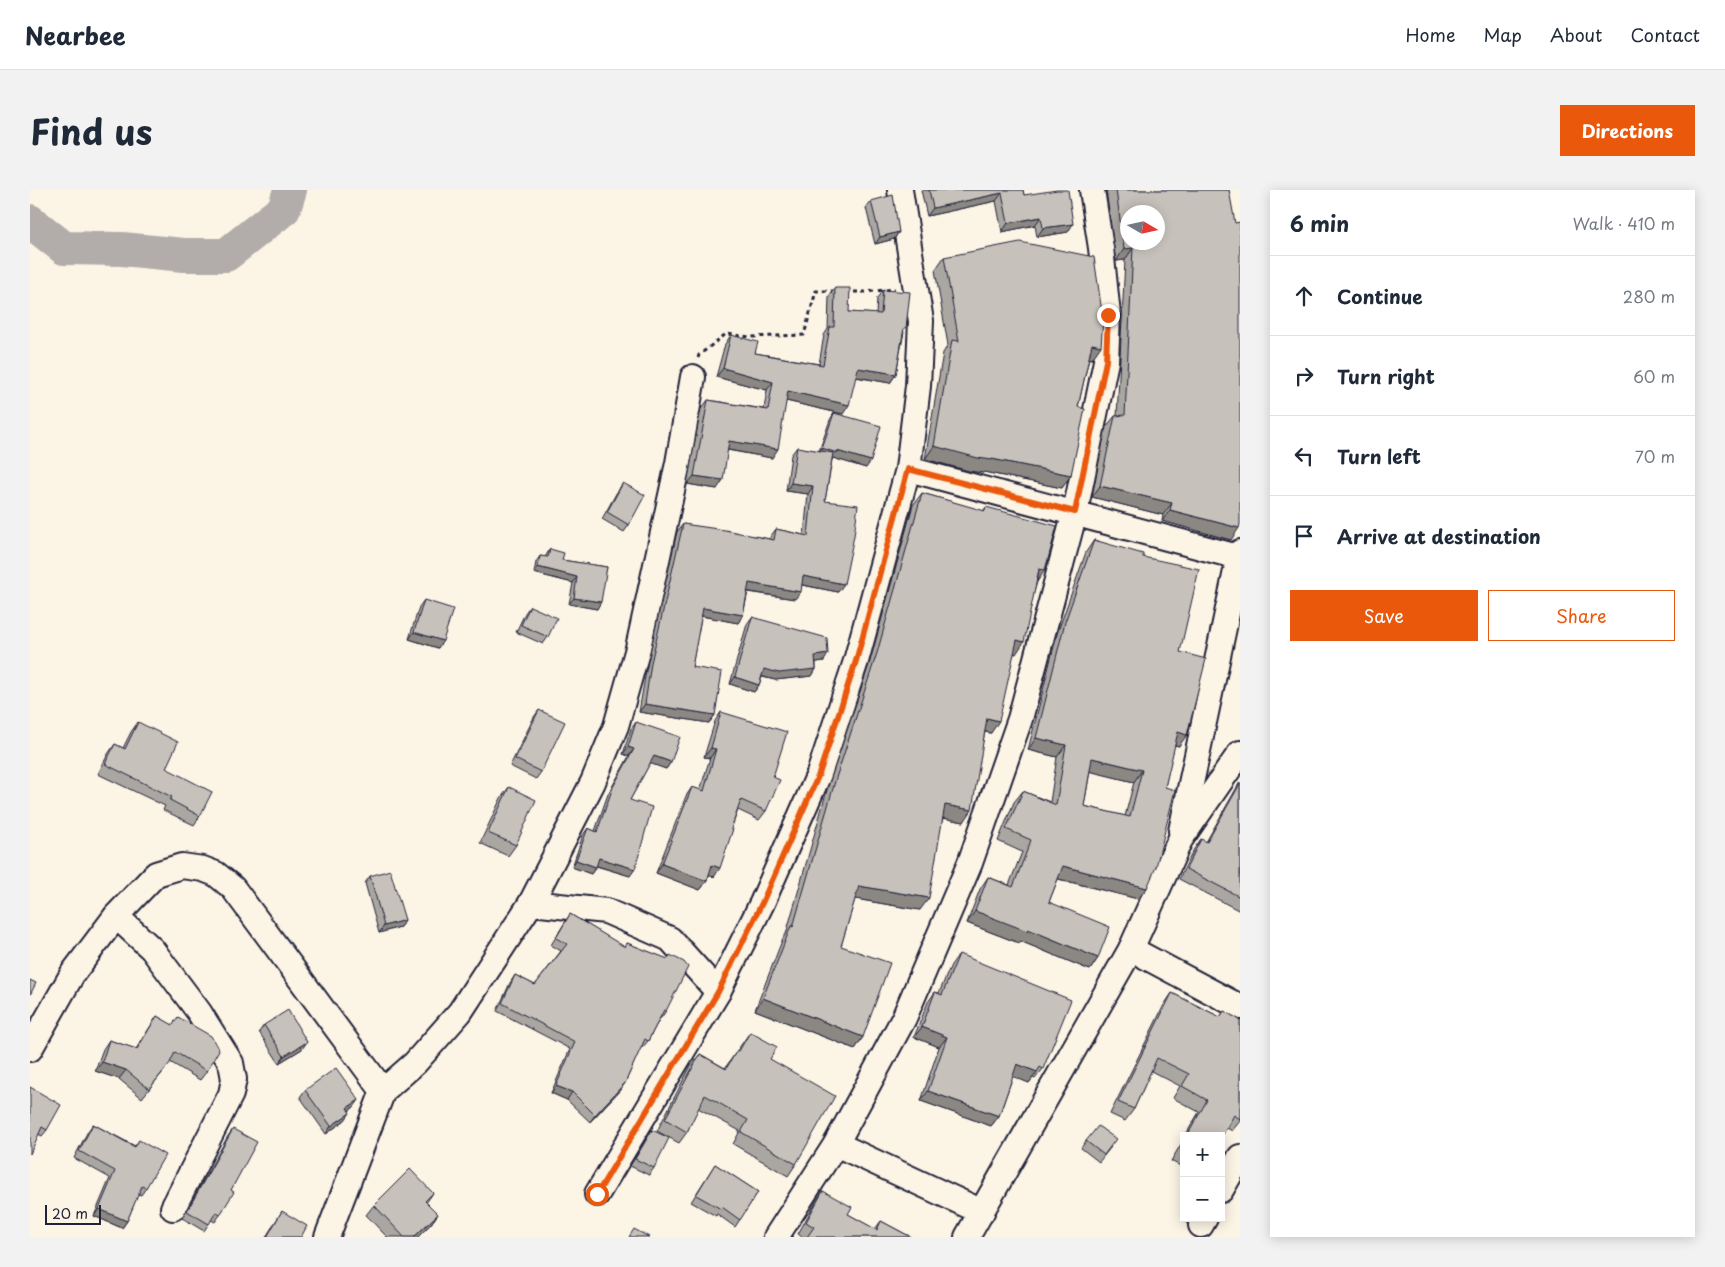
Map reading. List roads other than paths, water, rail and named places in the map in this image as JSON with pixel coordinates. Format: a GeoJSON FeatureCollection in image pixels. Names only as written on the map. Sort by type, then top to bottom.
{"type":"FeatureCollection","features":[{"type":"Feature","properties":{"kind":"street"},"geometry":{"type":"LineString","coordinates":[[597,1194],[718,992],[762,903],[819,774],[856,661],[908,469],[918,386],[921,321],[900,190]]}},
{"type":"Feature","properties":{"kind":"street"},"geometry":{"type":"LineString","coordinates":[[776,1237],[836,1144],[904,1018],[970,863],[1020,719],[1075,512],[1106,361],[1108,315],[1101,248],[1092,190]]}},
{"type":"Feature","properties":{"kind":"street"},"geometry":{"type":"LineString","coordinates":[[327,1237],[383,1091],[415,1063],[460,1012],[531,903],[593,782],[616,726],[642,629],[678,464],[693,377]]}},
{"type":"Feature","properties":{"kind":"street"},"geometry":{"type":"LineString","coordinates":[[908,469],[1239,554],[1180,840]]}},
{"type":"Feature","properties":{"kind":"street"},"geometry":{"type":"LineString","coordinates":[[967,1237],[1131,949],[1180,840],[1240,753]]}},
{"type":"Feature","properties":{"kind":"street"},"geometry":{"type":"LineString","coordinates":[[30,1049],[73,973],[116,916],[156,874],[182,866],[203,869],[216,874],[233,888],[383,1091]]}},
{"type":"Feature","properties":{"kind":"street"},"geometry":{"type":"LineString","coordinates":[[531,903],[606,911],[670,939],[718,992]]}},
{"type":"Feature","properties":{"kind":"street"},"geometry":{"type":"LineString","coordinates":[[116,916],[152,949],[193,1004],[230,1063],[234,1080],[231,1094],[173,1208]]}},
{"type":"Feature","properties":{"kind":"street"},"geometry":{"type":"LineString","coordinates":[[1131,949],[1240,1006]]}},
{"type":"Feature","properties":{"kind":"street"},"geometry":{"type":"LineString","coordinates":[[836,1144],[982,1212]]}},
{"type":"Feature","properties":{"kind":"street"},"geometry":{"type":"LineString","coordinates":[[1225,1183],[1240,1157]]}},
{"type":"Feature","properties":{"kind":"waterway"},"geometry":{"type":"LineString","coordinates":[[30,221],[64,248],[122,249],[184,255],[226,255],[284,209],[290,190]]}}]}
